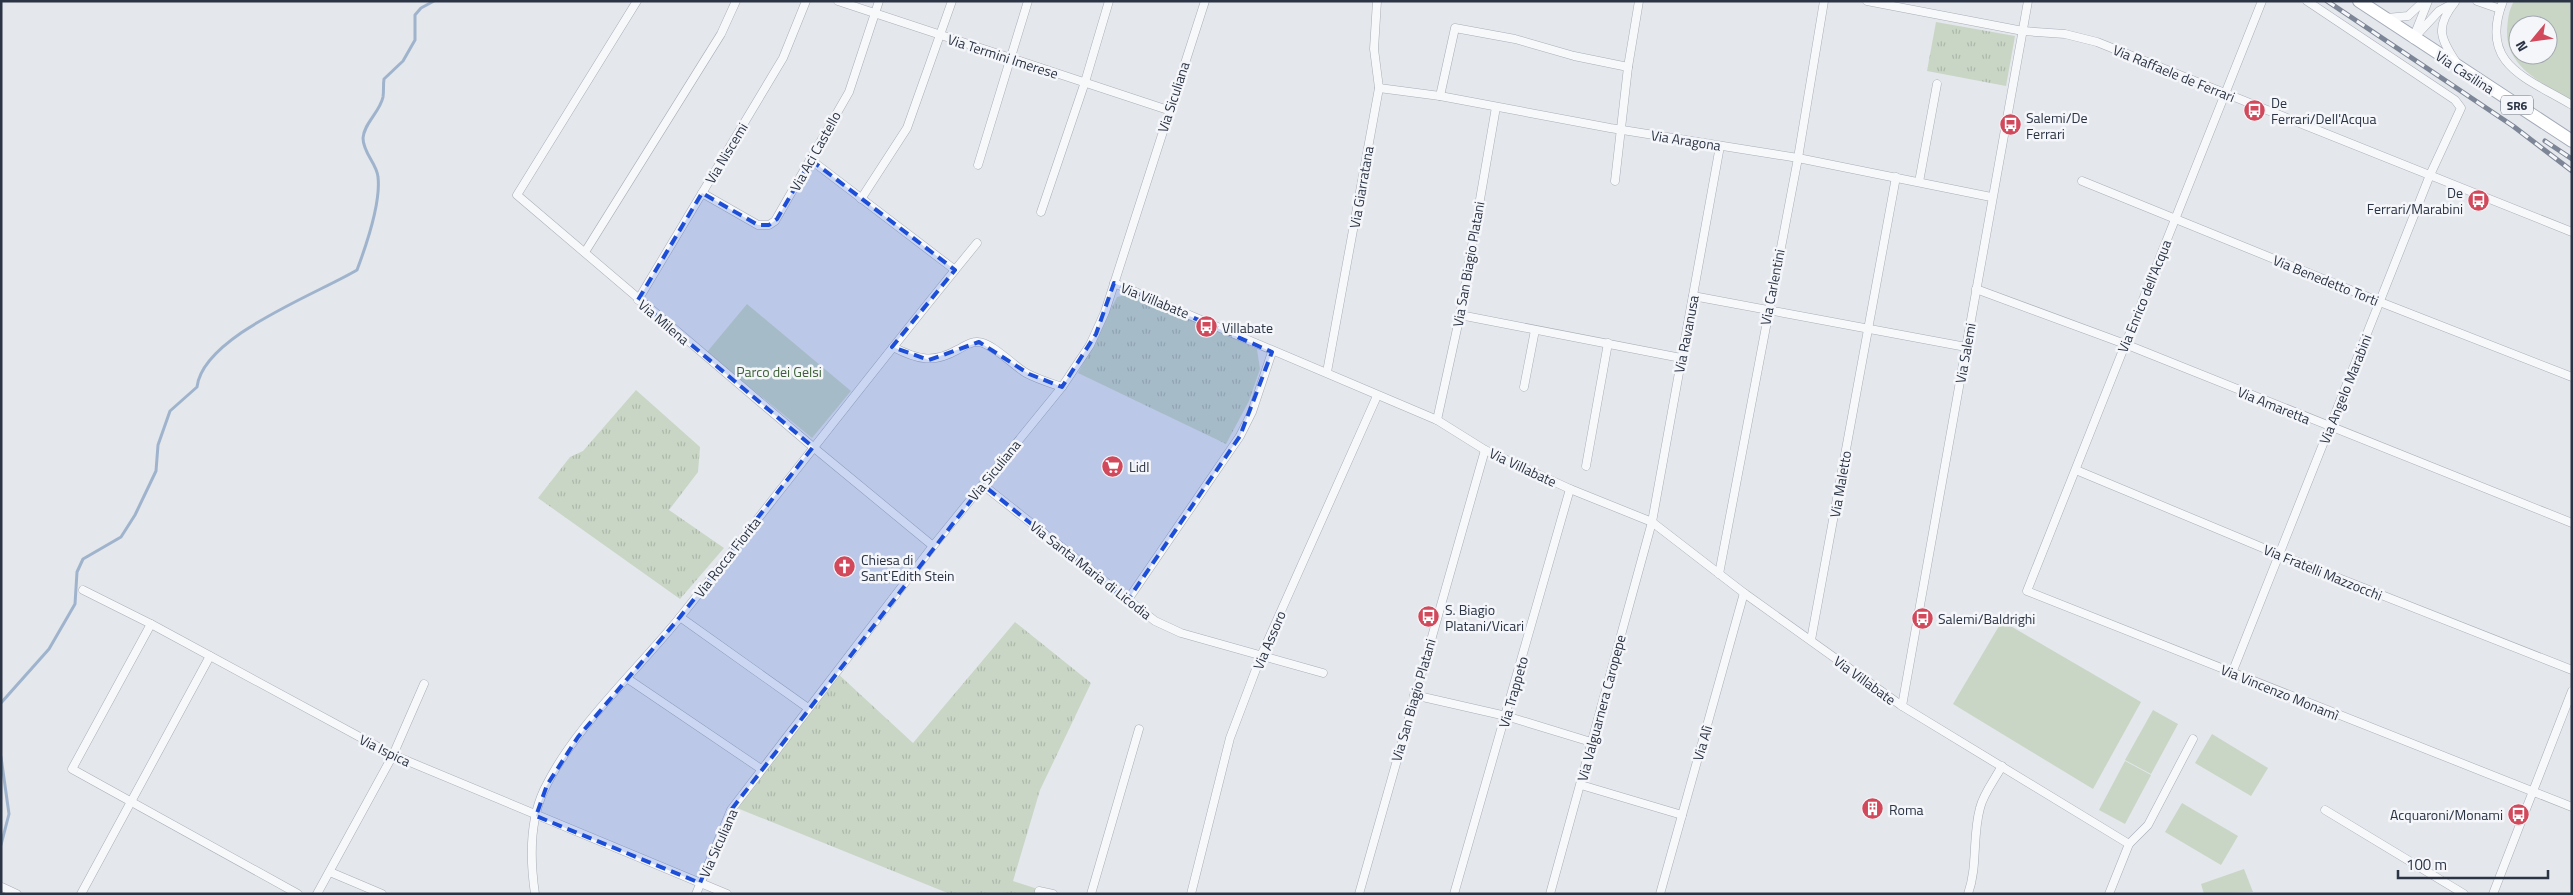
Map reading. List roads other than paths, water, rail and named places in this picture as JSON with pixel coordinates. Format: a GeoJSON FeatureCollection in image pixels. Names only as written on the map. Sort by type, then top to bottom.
{"type":"FeatureCollection","features":[{"type":"Feature","properties":{"kind":"main road","name":"Via Casilina"},"geometry":{"type":"LineString","coordinates":[[2359,1],[2413,39],[2572,141]]}},
{"type":"Feature","properties":{"kind":"street","name":"Via Milena"},"geometry":{"type":"LineString","coordinates":[[636,1],[517,195],[585,252],[638,300],[933,546]]}},
{"type":"Feature","properties":{"kind":"street"},"geometry":{"type":"LineString","coordinates":[[585,252],[721,34],[736,1]]}},
{"type":"Feature","properties":{"kind":"street","name":"Via Niscemi"},"geometry":{"type":"LineString","coordinates":[[638,300],[786,53],[806,1]]}},
{"type":"Feature","properties":{"kind":"street","name":"Via Termini Imerese"},"geometry":{"type":"LineString","coordinates":[[838,1],[875,15],[1168,110]]}},
{"type":"Feature","properties":{"kind":"street","name":"Via Aci Castello"},"geometry":{"type":"LineString","coordinates":[[702,193],[758,225],[769,226],[777,219],[852,85],[879,1]]}},
{"type":"Feature","properties":{"kind":"street"},"geometry":{"type":"LineString","coordinates":[[861,199],[905,134],[952,1]]}},
{"type":"Feature","properties":{"kind":"street"},"geometry":{"type":"LineString","coordinates":[[978,165],[1009,58],[1028,1]]}},
{"type":"Feature","properties":{"kind":"street"},"geometry":{"type":"LineString","coordinates":[[1041,212],[1085,82],[1109,1]]}},
{"type":"Feature","properties":{"kind":"street","name":"Via Siculiana"},"geometry":{"type":"LineString","coordinates":[[696,894],[731,810],[933,546],[1062,386],[1096,334],[1205,1]]}},
{"type":"Feature","properties":{"kind":"street","name":"Via Giarratana"},"geometry":{"type":"LineString","coordinates":[[1328,372],[1379,88],[1374,49],[1377,1]]}},
{"type":"Feature","properties":{"kind":"street"},"geometry":{"type":"LineString","coordinates":[[1615,181],[1628,68],[1639,1]]}},
{"type":"Feature","properties":{"kind":"street","name":"Via Carlentini"},"geometry":{"type":"LineString","coordinates":[[1719,574],[1767,309],[1798,158],[1824,1]]}},
{"type":"Feature","properties":{"kind":"street","name":"Via Raffaele de Ferrari"},"geometry":{"type":"LineString","coordinates":[[1867,1],[1899,4],[2023,31],[2065,34],[2097,42],[2572,232]]}},
{"type":"Feature","properties":{"kind":"street","name":"Via Salemi"},"geometry":{"type":"LineString","coordinates":[[1902,706],[1991,197],[2028,1]]}},
{"type":"Feature","properties":{"kind":"street","name":"Via Enrico dell'Acqua"},"geometry":{"type":"LineString","coordinates":[[2027,591],[2262,1]]}},
{"type":"Feature","properties":{"kind":"street","name":"Via Casilina"},"geometry":{"type":"LineString","coordinates":[[2307,1],[2461,106]]}},
{"type":"Feature","properties":{"kind":"street"},"geometry":{"type":"LineString","coordinates":[[2384,18],[2408,16],[2424,1]]}},
{"type":"Feature","properties":{"kind":"street"},"geometry":{"type":"LineString","coordinates":[[2413,39],[2428,1]]}},
{"type":"Feature","properties":{"kind":"street"},"geometry":{"type":"LineString","coordinates":[[2477,1],[2501,5],[2498,47],[2505,63],[2572,105]]}},
{"type":"Feature","properties":{"kind":"street"},"geometry":{"type":"LineString","coordinates":[[2413,39],[2442,9],[2457,2]]}},
{"type":"Feature","properties":{"kind":"street"},"geometry":{"type":"LineString","coordinates":[[2457,2],[2444,18],[2441,34],[2448,50],[2462,70]]}},
{"type":"Feature","properties":{"kind":"street"},"geometry":{"type":"LineString","coordinates":[[1440,96],[1455,28],[1515,39],[1574,56],[1628,68]]}},
{"type":"Feature","properties":{"kind":"street"},"geometry":{"type":"LineString","coordinates":[[1919,182],[1937,84]]}},
{"type":"Feature","properties":{"kind":"street","name":"Via Aragona"},"geometry":{"type":"LineString","coordinates":[[1379,88],[1440,96],[1620,129],[1798,158],[1991,197]]}},
{"type":"Feature","properties":{"kind":"street","name":"Via Angelo Marabini"},"geometry":{"type":"LineString","coordinates":[[2232,673],[2430,175],[2461,106]]}},
{"type":"Feature","properties":{"kind":"street","name":"Via San Biagio Platani"},"geometry":{"type":"LineString","coordinates":[[1437,420],[1460,315],[1496,107]]}},
{"type":"Feature","properties":{"kind":"street","name":"Via Ravanusa"},"geometry":{"type":"LineString","coordinates":[[1652,522],[1720,146]]}},
{"type":"Feature","properties":{"kind":"street"},"geometry":{"type":"LineString","coordinates":[[811,160],[955,270]]}},
{"type":"Feature","properties":{"kind":"street","name":"Via Maletto"},"geometry":{"type":"LineString","coordinates":[[1811,640],[1896,177]]}},
{"type":"Feature","properties":{"kind":"street","name":"Via Benedetto Torti"},"geometry":{"type":"LineString","coordinates":[[2082,180],[2380,302],[2572,377]]}},
{"type":"Feature","properties":{"kind":"street","name":"Via Rocca Fiorita"},"geometry":{"type":"LineString","coordinates":[[534,894],[531,862],[536,816],[547,785],[573,744],[680,617],[976,242]]}},
{"type":"Feature","properties":{"kind":"street","name":"Via Villabate"},"geometry":{"type":"LineString","coordinates":[[1114,283],[1272,352],[1328,372],[1377,396],[1437,420],[1485,450],[1570,489],[1652,522],[1744,593],[1902,706],[2129,844]]}},
{"type":"Feature","properties":{"kind":"street","name":"Via Amaretta"},"geometry":{"type":"LineString","coordinates":[[1976,289],[2124,344],[2329,428],[2572,523]]}},
{"type":"Feature","properties":{"kind":"street"},"geometry":{"type":"LineString","coordinates":[[1693,296],[1966,346]]}},
{"type":"Feature","properties":{"kind":"street"},"geometry":{"type":"LineString","coordinates":[[1460,315],[1682,358]]}},
{"type":"Feature","properties":{"kind":"street"},"geometry":{"type":"LineString","coordinates":[[1524,387],[1535,330]]}},
{"type":"Feature","properties":{"kind":"street"},"geometry":{"type":"LineString","coordinates":[[893,347],[917,358],[930,360],[948,355],[971,343],[983,342],[1029,374],[1062,386]]}},
{"type":"Feature","properties":{"kind":"street"},"geometry":{"type":"LineString","coordinates":[[1586,466],[1608,343]]}},
{"type":"Feature","properties":{"kind":"street"},"geometry":{"type":"LineString","coordinates":[[1127,601],[1240,436],[1252,412],[1272,352]]}},
{"type":"Feature","properties":{"kind":"street","name":"Via Assoro"},"geometry":{"type":"LineString","coordinates":[[1191,894],[1230,738],[1261,656],[1377,396]]}},
{"type":"Feature","properties":{"kind":"street","name":"Via San Biagio Platani"},"geometry":{"type":"LineString","coordinates":[[1359,894],[1485,450]]}},
{"type":"Feature","properties":{"kind":"street","name":"Via Fratelli Mazzocchi"},"geometry":{"type":"LineString","coordinates":[[2076,470],[2280,555],[2572,670]]}},
{"type":"Feature","properties":{"kind":"street","name":"Via Santa Maria di Licodia"},"geometry":{"type":"LineString","coordinates":[[983,485],[1127,601],[1155,621],[1180,633],[1323,673]]}},
{"type":"Feature","properties":{"kind":"street","name":"Via Trappeto"},"geometry":{"type":"LineString","coordinates":[[1454,894],[1570,489]]}},
{"type":"Feature","properties":{"kind":"street","name":"Via Valguarnera Caropepe"},"geometry":{"type":"LineString","coordinates":[[1550,894],[1652,522]]}},
{"type":"Feature","properties":{"kind":"street","name":"Via Ispica"},"geometry":{"type":"LineString","coordinates":[[83,590],[151,624],[393,755],[727,894]]}},
{"type":"Feature","properties":{"kind":"street","name":"Via Vincenzo Monamì"},"geometry":{"type":"LineString","coordinates":[[2027,591],[2572,807]]}},
{"type":"Feature","properties":{"kind":"street","name":"Via Alì"},"geometry":{"type":"LineString","coordinates":[[1660,894],[1744,593]]}},
{"type":"Feature","properties":{"kind":"street"},"geometry":{"type":"LineString","coordinates":[[680,617],[808,708]]}},
{"type":"Feature","properties":{"kind":"street"},"geometry":{"type":"LineString","coordinates":[[151,624],[72,769],[298,894]]}},
{"type":"Feature","properties":{"kind":"street"},"geometry":{"type":"LineString","coordinates":[[81,894],[130,800],[210,656]]}},
{"type":"Feature","properties":{"kind":"street"},"geometry":{"type":"LineString","coordinates":[[628,679],[761,769]]}},
{"type":"Feature","properties":{"kind":"street"},"geometry":{"type":"LineString","coordinates":[[317,894],[393,755],[424,684]]}},
{"type":"Feature","properties":{"kind":"street"},"geometry":{"type":"LineString","coordinates":[[2493,894],[2572,691]]}},
{"type":"Feature","properties":{"kind":"street"},"geometry":{"type":"LineString","coordinates":[[1414,695],[1506,716],[1592,742]]}},
{"type":"Feature","properties":{"kind":"street"},"geometry":{"type":"LineString","coordinates":[[1092,894],[1139,729]]}},
{"type":"Feature","properties":{"kind":"street"},"geometry":{"type":"LineString","coordinates":[[2109,894],[2129,844],[2148,825],[2193,739]]}},
{"type":"Feature","properties":{"kind":"street"},"geometry":{"type":"LineString","coordinates":[[1968,894],[1975,870],[1975,839],[1980,806],[2002,766]]}},
{"type":"Feature","properties":{"kind":"street"},"geometry":{"type":"LineString","coordinates":[[1581,785],[1682,815]]}},
{"type":"Feature","properties":{"kind":"street"},"geometry":{"type":"LineString","coordinates":[[2325,810],[2464,894]]}},
{"type":"Feature","properties":{"kind":"street"},"geometry":{"type":"LineString","coordinates":[[330,872],[382,894]]}},
{"type":"Feature","properties":{"kind":"street"},"geometry":{"type":"LineString","coordinates":[[2,887],[17,894]]}},
{"type":"Feature","properties":{"kind":"street"},"geometry":{"type":"LineString","coordinates":[[1039,890],[1053,894]]}},
{"type":"Feature","properties":{"kind":"waterway"},"geometry":{"type":"LineString","coordinates":[[1,703],[49,649],[75,604],[77,572],[83,559],[121,537],[135,515],[156,471],[158,445],[170,411],[197,387],[204,368],[219,351],[264,318],[357,270],[372,224],[378,187],[377,172],[367,154],[363,138],[364,133],[379,108],[383,95],[384,79],[403,61],[415,40],[415,15],[421,8],[434,1]]}},
{"type":"Feature","properties":{"kind":"waterway"},"geometry":{"type":"LineString","coordinates":[[1,757],[9,814],[1,845]]}},
{"type":"Feature","properties":{"kind":"railway"},"geometry":{"type":"LineString","coordinates":[[2327,1],[2513,126],[2572,171]]}},
{"type":"Feature","properties":{"kind":"railway"},"geometry":{"type":"LineString","coordinates":[[2545,141],[2572,159]]}},
{"type":"Feature","properties":{"kind":"place","name":"De Ferrari/Dell'Acqua"},"geometry":{"type":"Point","coordinates":[2255,110]}},
{"type":"Feature","properties":{"kind":"place","name":"Salemi/De Ferrari"},"geometry":{"type":"Point","coordinates":[2010,125]}},
{"type":"Feature","properties":{"kind":"place","name":"De Ferrari/Marabini"},"geometry":{"type":"Point","coordinates":[2479,200]}},
{"type":"Feature","properties":{"kind":"place","name":"Villabate"},"geometry":{"type":"Point","coordinates":[1206,327]}},
{"type":"Feature","properties":{"kind":"place","name":"Lidl"},"geometry":{"type":"Point","coordinates":[1113,466]}},
{"type":"Feature","properties":{"kind":"place","name":"Chiesa di Sant'Edith Stein"},"geometry":{"type":"Point","coordinates":[845,567]}},
{"type":"Feature","properties":{"kind":"place","name":"S. Biagio Platani/Vicari"},"geometry":{"type":"Point","coordinates":[1429,617]}},
{"type":"Feature","properties":{"kind":"place","name":"Salemi/Baldrighi"},"geometry":{"type":"Point","coordinates":[1922,618]}},
{"type":"Feature","properties":{"kind":"place","name":"Roma"},"geometry":{"type":"Point","coordinates":[1873,809]}},
{"type":"Feature","properties":{"kind":"place","name":"Acquaroni/Monami"},"geometry":{"type":"Point","coordinates":[2519,814]}},
{"type":"Feature","properties":{"kind":"park label","name":"Parco dei Gelsi"},"geometry":{"type":"Point","coordinates":[779,371]}}]}
